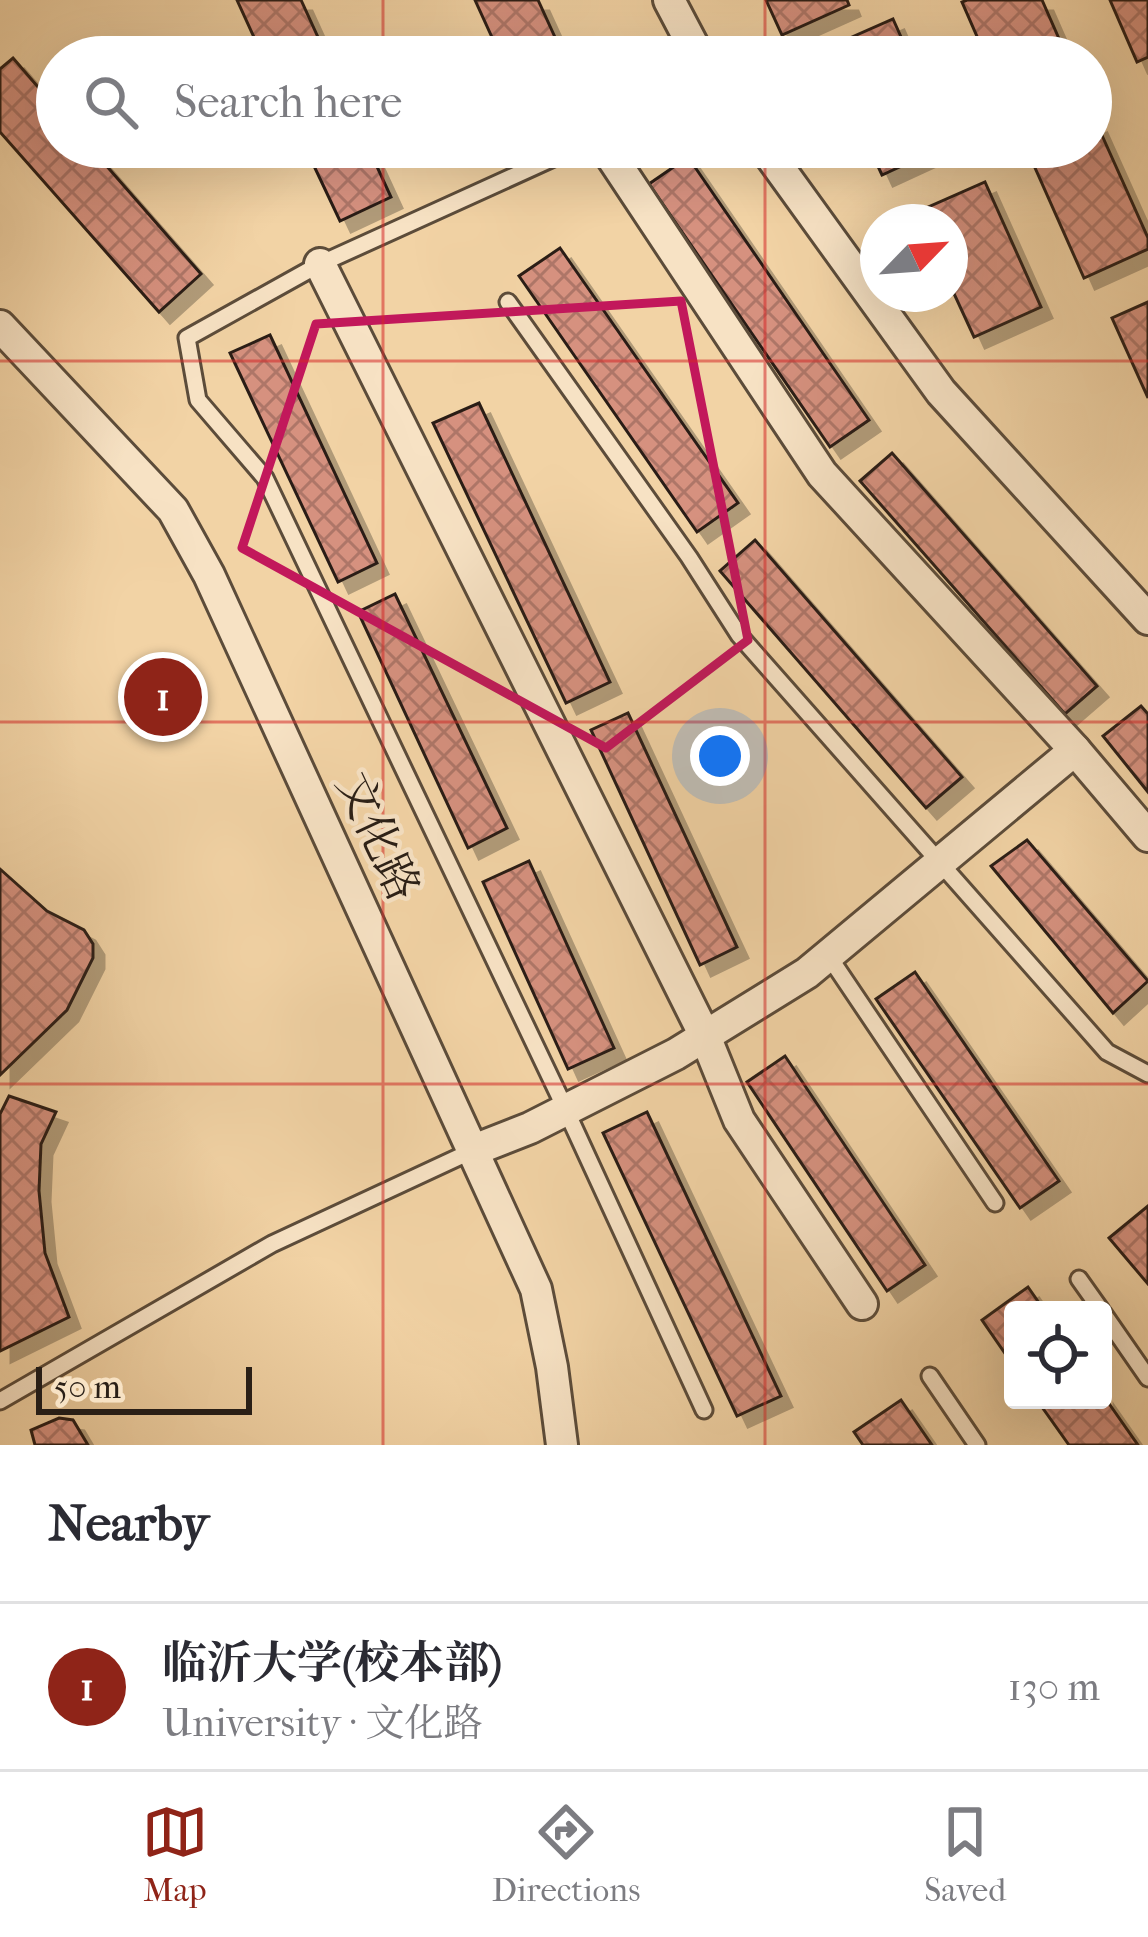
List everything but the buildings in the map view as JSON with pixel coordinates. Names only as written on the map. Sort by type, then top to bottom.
[{"type":"street","points":[[669,0],[688,36]]},
{"type":"street","points":[[627,168],[822,474],[1148,836]]},
{"type":"street","points":[[779,168],[941,392],[1148,620]]},
{"type":"street","points":[[320,264],[705,1036],[739,1120],[862,1304]]},
{"type":"street","name":"文化路","points":[[0,326],[173,510],[209,575],[536,1289],[562,1445]]},
{"type":"street","points":[[474,1150],[530,1128],[705,1036],[828,955],[1075,750]]},
{"type":"lane","points":[[531,168],[320,264],[187,338],[198,400],[265,478],[704,1410]]},
{"type":"lane","points":[[508,302],[740,635],[1107,1052],[1148,1074]]},
{"type":"lane","points":[[828,955],[995,1202]]},
{"type":"lane","points":[[0,1401],[272,1244],[474,1150]]},
{"type":"lane","points":[[1079,1279],[1094,1301]]},
{"type":"lane","points":[[1112,1326],[1148,1378]]},
{"type":"lane","points":[[930,1376],[977,1445]]},
{"type":"highlighted area","points":[[681,301],[748,640],[606,748],[242,548],[316,324]]},
{"type":"place","name":"临沂大学(校本部)","points":[[163,697]]}]
